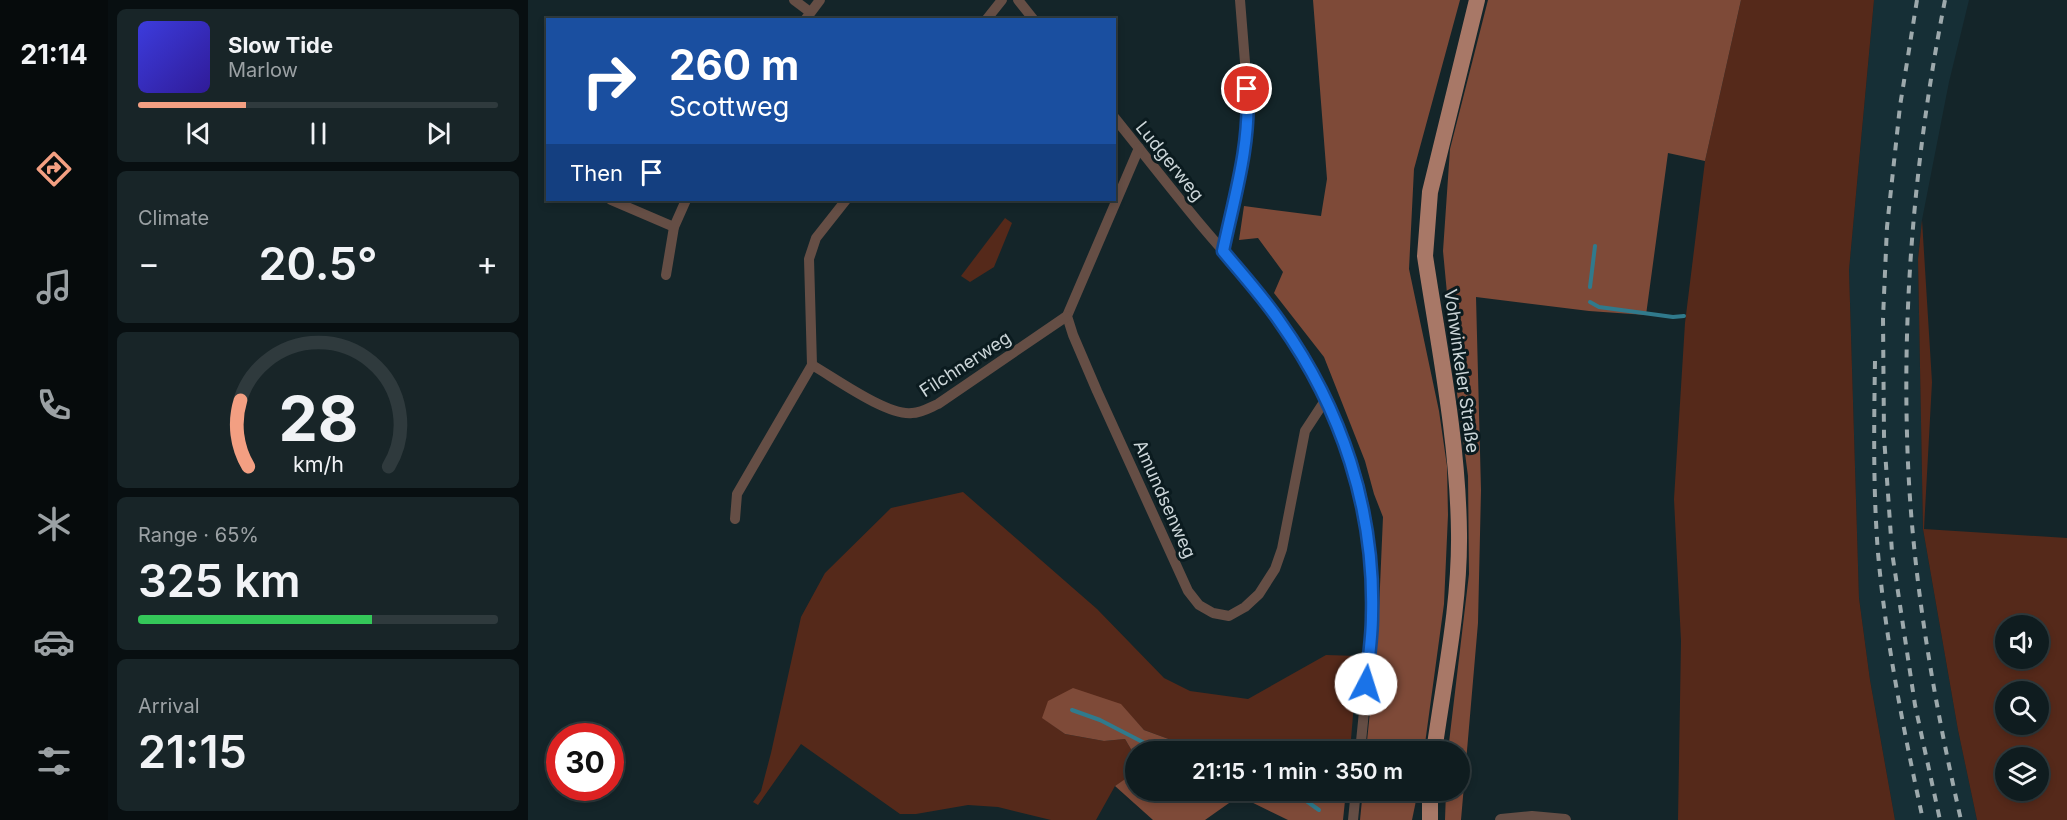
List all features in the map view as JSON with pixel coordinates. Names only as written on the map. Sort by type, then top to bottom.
[{"type":"main road","name":"Vohwinkeler Straße","points":[[1436,741],[1455,602],[1459,535],[1457,471],[1425,256],[1430,192],[1477,0]]},
{"type":"main road","points":[[1430,801],[1430,820]]},
{"type":"street","points":[[794,0],[807,16],[820,0]]},
{"type":"street","points":[[988,18],[1002,0]]},
{"type":"street","points":[[1018,0],[1032,18]]},
{"type":"street","points":[[1223,251],[1245,151],[1249,112],[1240,0]]},
{"type":"street","name":"Ludgerweg","points":[[1116,119],[1280,321],[1305,359],[1326,399],[1348,452],[1359,489],[1371,559],[1372,617],[1361,741]]},
{"type":"street","points":[[1067,316],[1139,148]]},
{"type":"street","points":[[613,201],[674,227]]},
{"type":"street","points":[[666,275],[674,227],[686,201]]},
{"type":"street","points":[[735,519],[738,494],[812,365],[809,259],[816,238],[845,201]]},
{"type":"street","name":"Filchnerweg","points":[[812,365],[881,405],[903,413],[922,412],[938,404],[1067,316]]},
{"type":"street","name":"Amundsenweg","points":[[1067,316],[1073,335],[1188,591],[1199,605],[1213,613],[1229,616],[1245,607],[1259,594],[1275,569],[1282,549],[1305,431],[1326,399]]},
{"type":"street","points":[[1353,820],[1355,801]]},
{"type":"street","points":[[1501,820],[1532,817],[1565,820]]},
{"type":"shaded area","points":[[1313,0],[1460,0],[1414,169],[1409,269],[1439,411],[1447,466],[1448,515],[1444,604],[1425,741],[1367,741],[1378,632],[1383,517],[1365,461],[1324,357],[1274,293],[1283,272],[1258,238],[1239,240],[1244,206],[1321,216],[1327,179]]},
{"type":"shaded area","points":[[1488,0],[1741,0],[1705,161],[1668,153],[1646,315],[1589,311],[1476,297],[1481,490],[1478,623],[1468,741],[1449,741],[1469,574],[1468,476],[1455,378],[1443,251],[1450,149]]},
{"type":"shaded area","points":[[1741,0],[1874,0],[1849,270],[1859,598],[1870,680],[1895,820],[1678,820],[1681,641],[1674,499],[1685,323],[1705,161]]},
{"type":"shaded area","points":[[1874,0],[1969,0],[1949,82],[1922,220],[1918,259],[1923,529],[1958,730],[1977,820],[1895,820],[1870,680],[1859,598],[1849,270]]},
{"type":"shaded area","points":[[1005,218],[1012,223],[994,267],[970,282],[961,276]]},
{"type":"shaded area","points":[[1922,220],[1932,382],[1924,529],[2067,538],[2067,820],[1977,820],[1958,730],[1923,529],[1918,259]]},
{"type":"shaded area","points":[[963,492],[1097,609],[1164,678],[1190,691],[1248,699],[1326,655],[1358,656],[1351,741],[1174,741],[1144,730],[1120,704],[1043,718],[1065,734],[1104,741],[1125,739],[1126,741],[1125,780],[1115,786],[1096,820],[1051,820],[998,807],[968,805],[916,814],[900,814],[801,744],[758,805],[753,802],[761,791],[771,753],[801,617],[825,573],[891,508]]},
{"type":"shaded area","points":[[1073,688],[1121,704],[1144,730],[1174,741],[1126,741],[1125,739],[1104,741],[1065,734],[1042,718],[1048,701]]},
{"type":"shaded area","points":[[1125,779],[1125,795],[1115,786]]},
{"type":"shaded area","points":[[1132,801],[1232,801],[1205,820],[1153,820]]},
{"type":"shaded area","points":[[1249,801],[1345,801],[1343,820],[1288,820]]},
{"type":"shaded area","points":[[1362,801],[1416,801],[1412,820],[1360,820]]},
{"type":"shaded area","points":[[1446,801],[1463,801],[1461,820],[1445,820]]},
{"type":"waterway","points":[[1590,287],[1595,246]]},
{"type":"waterway","points":[[1590,302],[1599,307],[1673,317],[1684,316]]},
{"type":"waterway","points":[[1072,710],[1100,720],[1141,741]]},
{"type":"waterway","points":[[1306,801],[1319,810]]},
{"type":"railway","points":[[1917,0],[1900,106],[1887,227],[1883,318],[1884,436],[1892,552],[1915,705],[1940,820]]},
{"type":"railway","points":[[1945,0],[1927,107],[1914,216],[1907,325],[1907,434],[1913,531],[1924,628],[1961,820]]},
{"type":"railway","points":[[1875,361],[1876,529],[1881,587],[1896,687],[1923,820]]},
{"type":"route","points":[[1247,89],[1249,112],[1245,151],[1223,251],[1280,321],[1305,359],[1326,399],[1348,452],[1362,499],[1371,559],[1372,617],[1366,684]]}]
